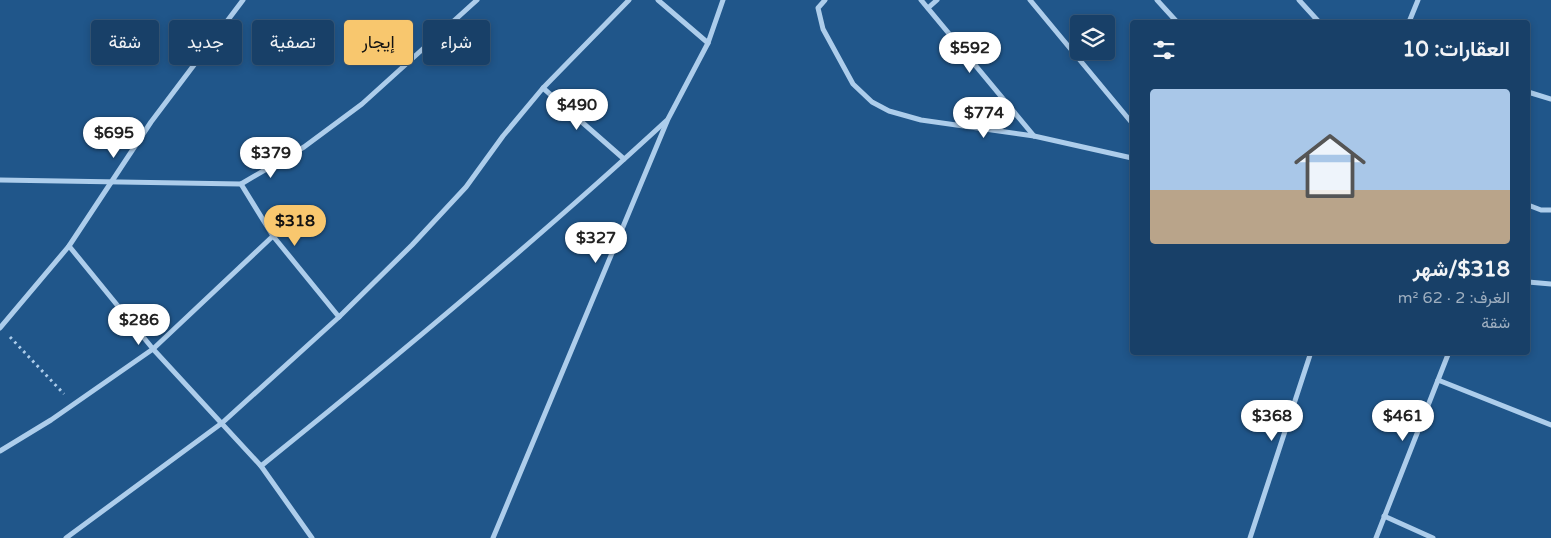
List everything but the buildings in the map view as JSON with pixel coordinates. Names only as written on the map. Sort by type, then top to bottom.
[{"type":"street","points":[[0,328],[69,246],[151,122],[243,0]]},
{"type":"street","points":[[0,180],[241,184],[304,147],[362,104],[477,0]]},
{"type":"street","points":[[66,538],[222,424],[339,317],[412,245],[466,187],[503,136],[543,88],[629,0]]},
{"type":"street","points":[[658,0],[708,43]]},
{"type":"street","points":[[493,538],[668,118],[708,43],[723,0]]},
{"type":"street","points":[[825,0],[818,8],[822,29],[853,84],[872,102],[889,111],[922,120],[1034,136],[1130,158]]},
{"type":"street","points":[[921,0],[1034,136]]},
{"type":"street","points":[[928,8],[937,0]]},
{"type":"street","points":[[1030,0],[1130,121]]},
{"type":"street","points":[[1157,0],[1175,20]]},
{"type":"street","points":[[1299,0],[1317,20]]},
{"type":"street","points":[[1410,20],[1416,1]]},
{"type":"street","points":[[543,88],[624,159]]},
{"type":"street","points":[[1530,93],[1551,99]]},
{"type":"street","points":[[261,466],[440,320],[624,159],[668,118]]},
{"type":"street","points":[[241,184],[273,236],[339,317]]},
{"type":"street","points":[[1530,206],[1541,210],[1551,210]]},
{"type":"street","points":[[0,451],[153,349],[273,236]]},
{"type":"street","points":[[69,246],[153,349],[261,466],[312,538]]},
{"type":"street","points":[[1530,282],[1551,284]]},
{"type":"street","points":[[1250,538],[1310,355]]},
{"type":"street","points":[[1376,538],[1448,355]]},
{"type":"street","points":[[1438,380],[1551,425]]},
{"type":"street","points":[[1384,516],[1433,538]]},
{"type":"path","points":[[0,328],[73,404]]}]
